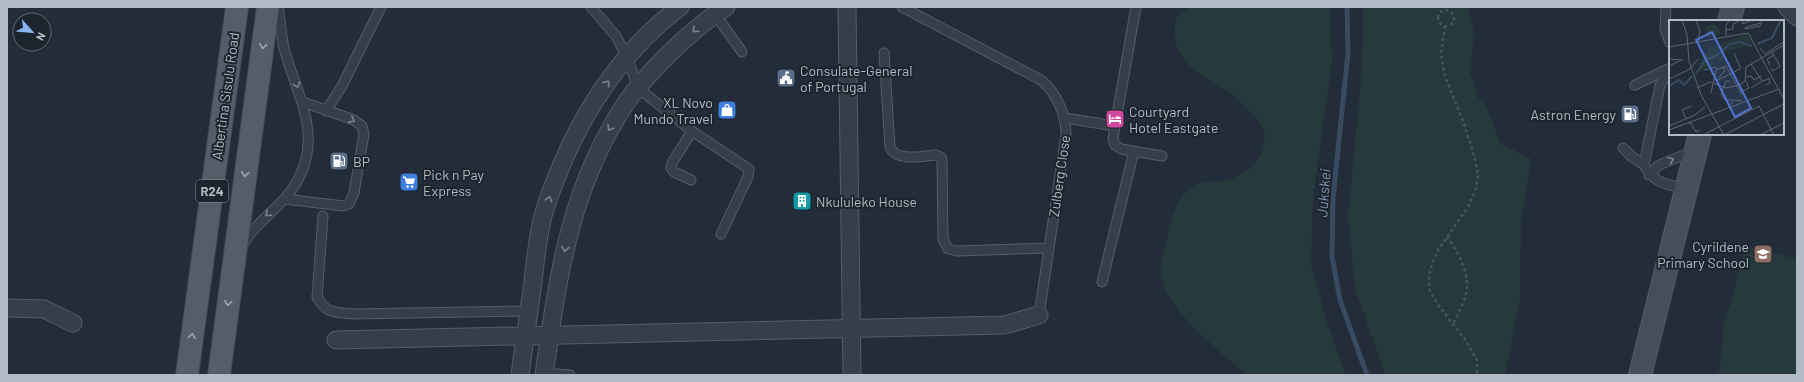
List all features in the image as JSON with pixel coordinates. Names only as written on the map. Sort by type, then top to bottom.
[{"type":"main road","name":"Albertina Sisulu Road","points":[[187,375],[237,7]]},
{"type":"main road","name":"R24","points":[[218,375],[268,7]]},
{"type":"main road","points":[[1729,20],[1733,7]]},
{"type":"main road","points":[[1640,375],[1698,142]]},
{"type":"street","points":[[520,375],[541,225],[550,193],[568,148],[587,114],[626,57],[680,7]]},
{"type":"street","points":[[847,7],[852,375]]},
{"type":"street","points":[[1787,7],[1797,17]]},
{"type":"street","points":[[545,374],[556,293],[567,238],[583,186],[609,130],[638,88],[667,56],[720,10]]},
{"type":"street","points":[[532,290],[556,293]]},
{"type":"street","points":[[7,308],[44,309],[73,323]]},
{"type":"street","points":[[336,340],[1005,325],[1039,315]]},
{"type":"lane","points":[[232,269],[249,235],[293,188],[299,177],[308,150],[309,131],[303,102],[284,50],[278,7]]},
{"type":"lane","points":[[326,111],[342,86],[381,7]]},
{"type":"lane","points":[[591,7],[616,36],[638,88],[692,131],[745,166],[750,172],[720,234]]},
{"type":"lane","name":"Zulberg Close","points":[[902,7],[1041,80],[1046,84],[1055,98],[1065,118],[1066,136],[1039,315]]},
{"type":"lane","points":[[1136,7],[1113,139],[1115,145],[1121,148],[1162,156]]},
{"type":"lane","points":[[1666,7],[1665,29],[1669,40]]},
{"type":"lane","points":[[720,10],[742,52]]},
{"type":"lane","points":[[884,53],[890,147],[894,153],[900,156],[936,155],[941,157],[943,239],[948,249],[957,251],[1049,248]]},
{"type":"lane","points":[[1635,85],[1669,68]]},
{"type":"lane","points":[[1644,165],[1660,85],[1669,68]]},
{"type":"lane","points":[[284,199],[344,206],[349,204],[352,199],[364,130],[354,120],[303,102]]},
{"type":"lane","points":[[1065,118],[1115,126]]},
{"type":"lane","points":[[691,180],[674,172],[671,168],[672,163],[692,131]]},
{"type":"lane","points":[[1650,175],[1659,165],[1698,142]]},
{"type":"lane","points":[[1623,148],[1644,165],[1650,175],[1662,183],[1686,189]]},
{"type":"lane","points":[[1102,282],[1134,151]]},
{"type":"lane","points":[[323,216],[317,297],[323,308],[333,312],[353,314],[528,311]]},
{"type":"lane","points":[[545,374],[570,375]]},
{"type":"path","points":[[1449,11],[1453,14],[1454,19],[1452,24],[1445,26],[1439,21],[1439,16],[1442,12],[1449,11]]},
{"type":"path","points":[[1445,26],[1441,54],[1445,76],[1464,124],[1474,155],[1478,174],[1476,188],[1468,207],[1433,260],[1429,276],[1430,292],[1466,341],[1477,360],[1476,375]]},
{"type":"path","points":[[1447,237],[1456,248],[1463,266],[1467,286],[1453,324]]},
{"type":"green space","points":[[1190,7],[1330,7],[1332,62],[1313,198],[1311,264],[1328,326],[1346,375],[1248,375],[1198,332],[1175,305],[1167,292],[1161,273],[1162,262],[1171,221],[1178,202],[1187,191],[1200,183],[1224,181],[1236,177],[1246,171],[1255,163],[1261,153],[1265,133],[1257,119],[1240,102],[1229,92],[1188,64],[1181,55],[1177,45],[1175,33],[1176,18]]},
{"type":"green space","points":[[1363,7],[1468,7],[1474,33],[1470,72],[1479,99],[1485,103],[1500,143],[1531,159],[1521,220],[1520,298],[1505,375],[1385,375],[1355,288],[1348,216],[1362,70]]},
{"type":"green space","points":[[1745,246],[1797,259],[1797,375],[1718,375],[1724,325]]},
{"type":"waterway","name":"Jukskei","points":[[1347,7],[1348,53],[1333,198],[1332,256],[1340,300],[1367,375]]},
{"type":"place","name":"Consulate-General of Portugal","points":[[786,78]]},
{"type":"place","name":"XL Novo Mundo Travel","points":[[727,110]]},
{"type":"place","name":"Astron Energy","points":[[1630,114]]},
{"type":"place","name":"Courtyard Hotel Eastgate","points":[[1115,119]]},
{"type":"place","name":"BP","points":[[339,161]]},
{"type":"place","name":"Pick n Pay Express","points":[[409,182]]},
{"type":"place","name":"Nkululeko House","points":[[802,201]]},
{"type":"place","name":"Cyrildene Primary School","points":[[1763,254]]}]
